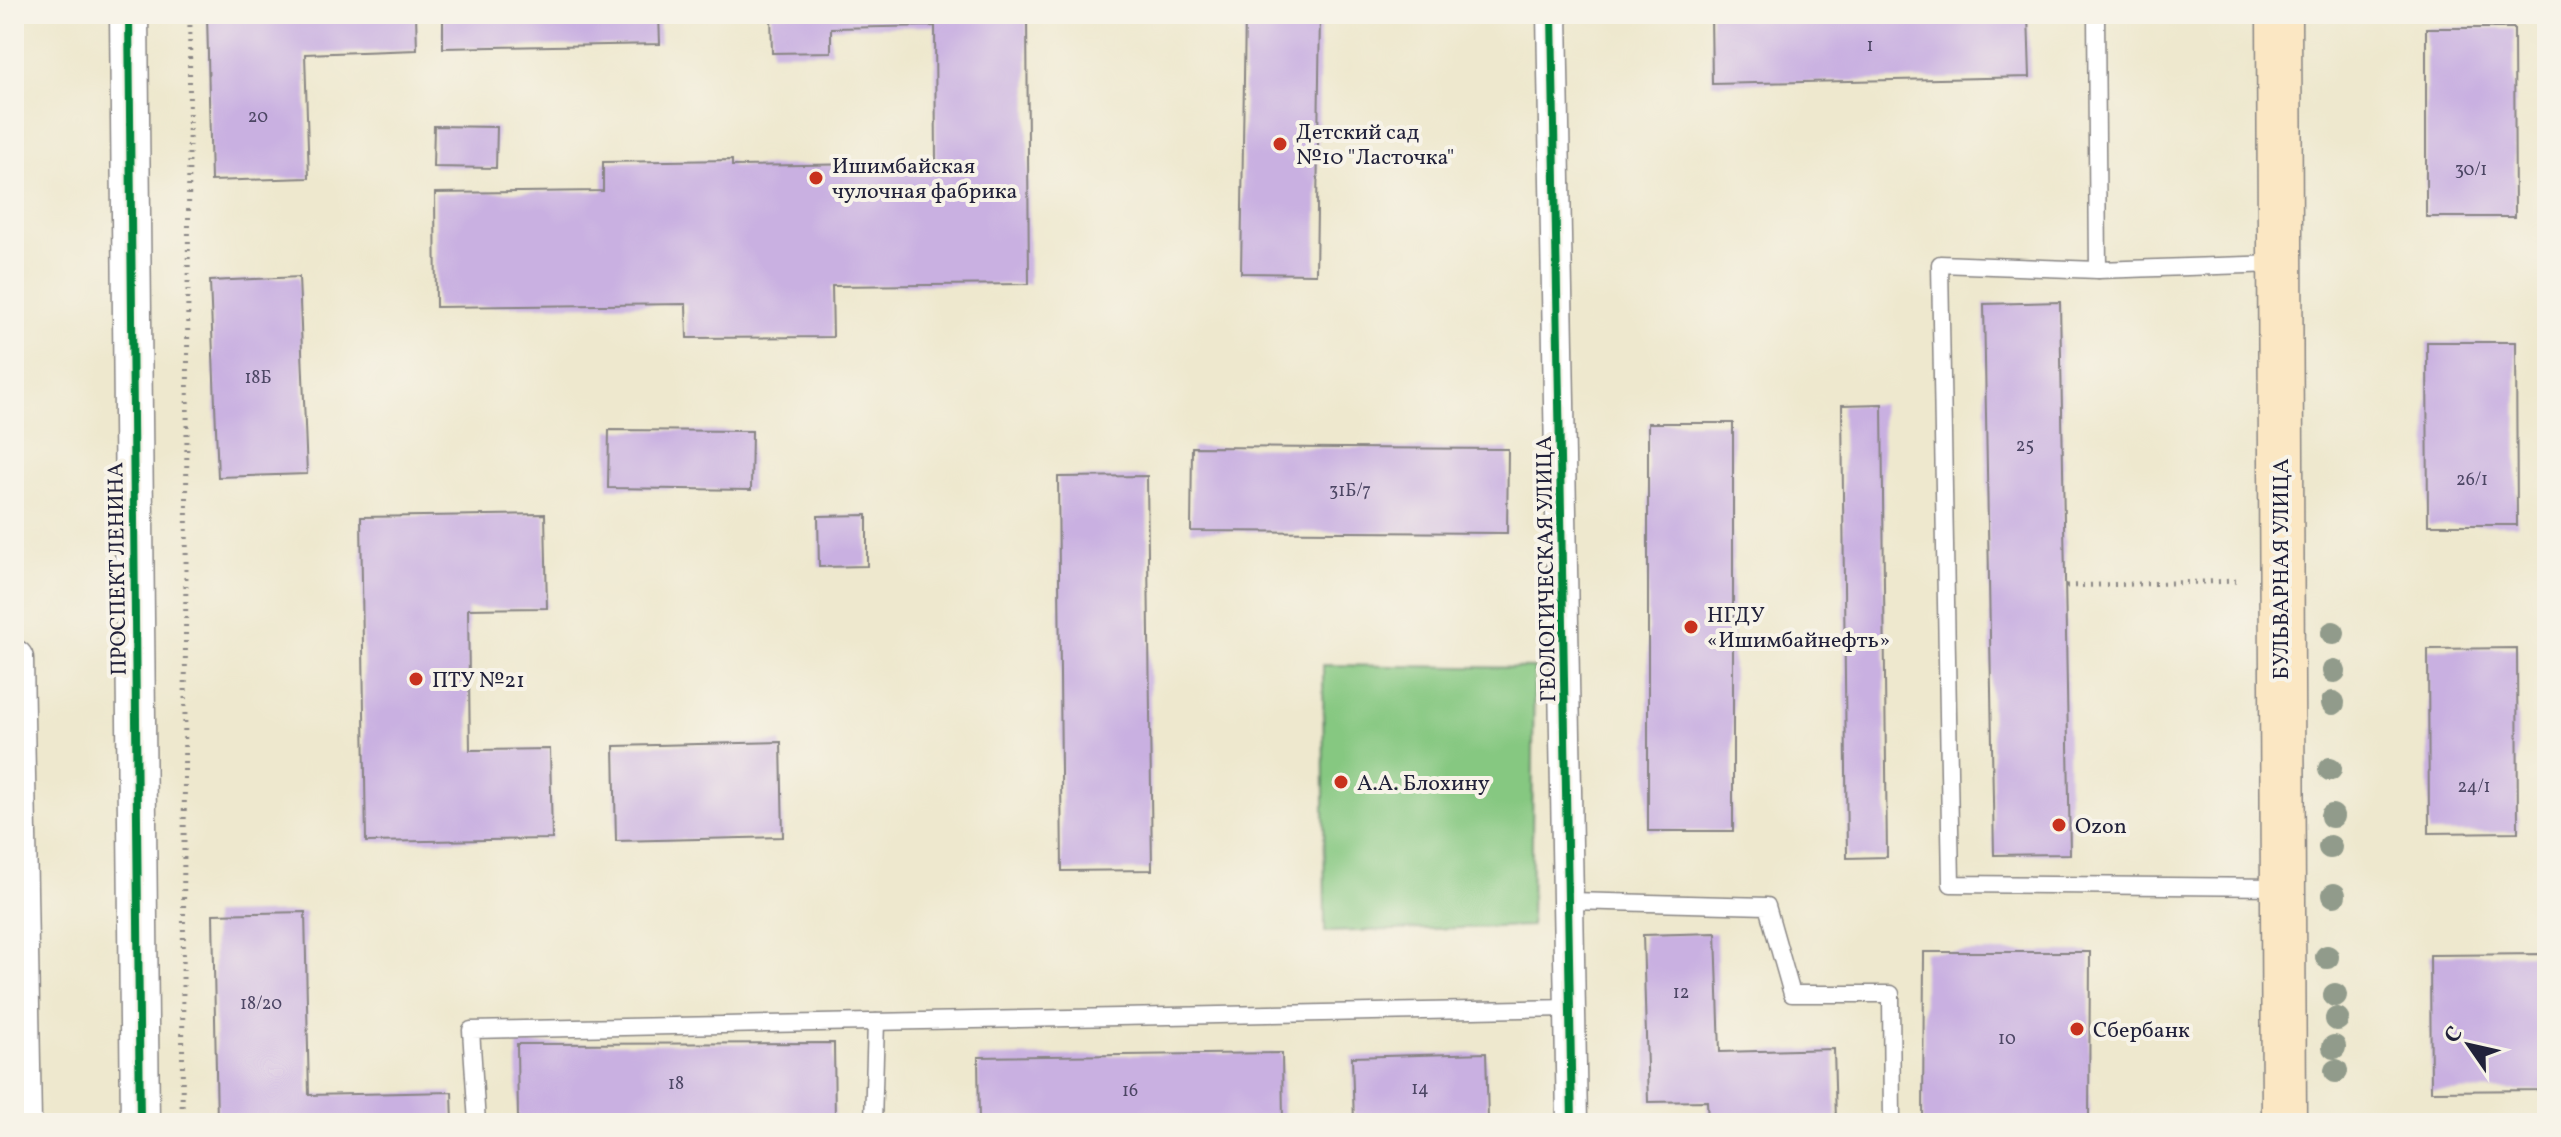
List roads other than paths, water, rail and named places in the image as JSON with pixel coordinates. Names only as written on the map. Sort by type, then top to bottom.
[{"type":"main road","name":"БУЛЬВАРНАЯ УЛИЦА","points":[[2279,14],[2284,1123]]},
{"type":"street","name":"ПРОСПЕКТ ЛЕНИНА","points":[[129,14],[140,1123]]},
{"type":"street","name":"ГЕОЛОГИЧЕСКАЯ УЛИЦА","points":[[1552,14],[1572,1123]]},
{"type":"street","points":[[14,659],[22,1123]]},
{"type":"lane","points":[[2096,14],[2098,270]]},
{"type":"lane","points":[[2279,264],[2098,270],[1940,264],[1951,884],[2281,887]]},
{"type":"lane","points":[[1570,901],[1767,906],[1792,994],[1891,994],[1892,1123]]},
{"type":"lane","points":[[477,1123],[471,1030],[1571,1008]]},
{"type":"lane","points":[[873,1123],[876,1022]]},
{"type":"place","name":"Детский сад №10 \"Ласточка\"","points":[[1280,144]]},
{"type":"place","name":"Ишимбайская чулочная фабрика","points":[[816,178]]},
{"type":"place","name":"НГДУ «Ишимбайнефть»","points":[[1691,627]]},
{"type":"place","name":"ПТУ №21","points":[[416,679]]},
{"type":"place","name":"А.А. Блохину","points":[[1341,782]]},
{"type":"place","name":"Ozon","points":[[2059,825]]},
{"type":"place","name":"Сбербанк","points":[[2077,1029]]}]
